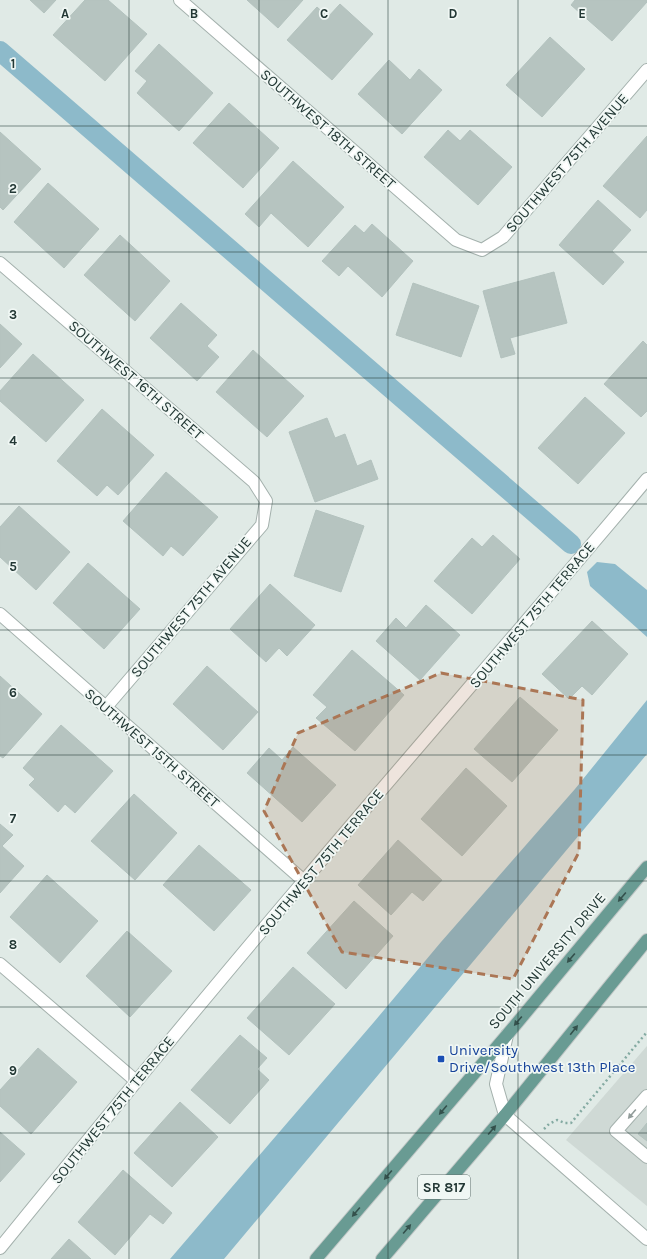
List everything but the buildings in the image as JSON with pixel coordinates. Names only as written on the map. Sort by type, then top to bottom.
[{"type":"main road","name":"SOUTH UNIVERSITY DRIVE","points":[[316,1259],[507,1035],[647,867]]},
{"type":"main road","name":"SR 817","points":[[382,1259],[505,1115],[647,940]]},
{"type":"street","name":"SOUTHWEST 18TH STREET","points":[[180,0],[456,240],[482,250]]},
{"type":"street","name":"SOUTHWEST 75TH AVENUE","points":[[482,250],[504,237],[647,70]]},
{"type":"street","name":"SOUTHWEST 16TH STREET","points":[[0,263],[254,482],[266,501]]},
{"type":"street","name":"SOUTHWEST 75TH TERRACE","points":[[0,1248],[304,881],[647,479]]},
{"type":"street","name":"SOUTHWEST 75TH AVENUE","points":[[106,707],[262,525],[266,501]]},
{"type":"street","name":"SOUTHWEST 15TH STREET","points":[[0,614],[304,881]]},
{"type":"street","points":[[0,964],[136,1082]]},
{"type":"street","points":[[507,1035],[496,1084],[505,1115],[647,1239]]},
{"type":"street","points":[[647,1096],[616,1131],[647,1157]]},
{"type":"path","points":[[534,1140],[549,1124],[557,1120],[565,1123],[571,1123],[647,1032]]},
{"type":"highlighted area","points":[[441,673],[583,700],[579,852],[513,979],[342,952],[264,811],[298,733]]},
{"type":"shaded area","points":[[647,1046],[647,1206],[566,1140]]},
{"type":"water","points":[[597,562],[615,564],[647,590],[647,637],[590,586],[587,572]]},
{"type":"water","points":[[647,700],[647,754],[224,1259],[170,1259],[441,942],[575,789]]},
{"type":"waterway","points":[[0,51],[571,544]]},
{"type":"place","name":"University Drive/Southwest 13th Place","points":[[441,1059]]}]
